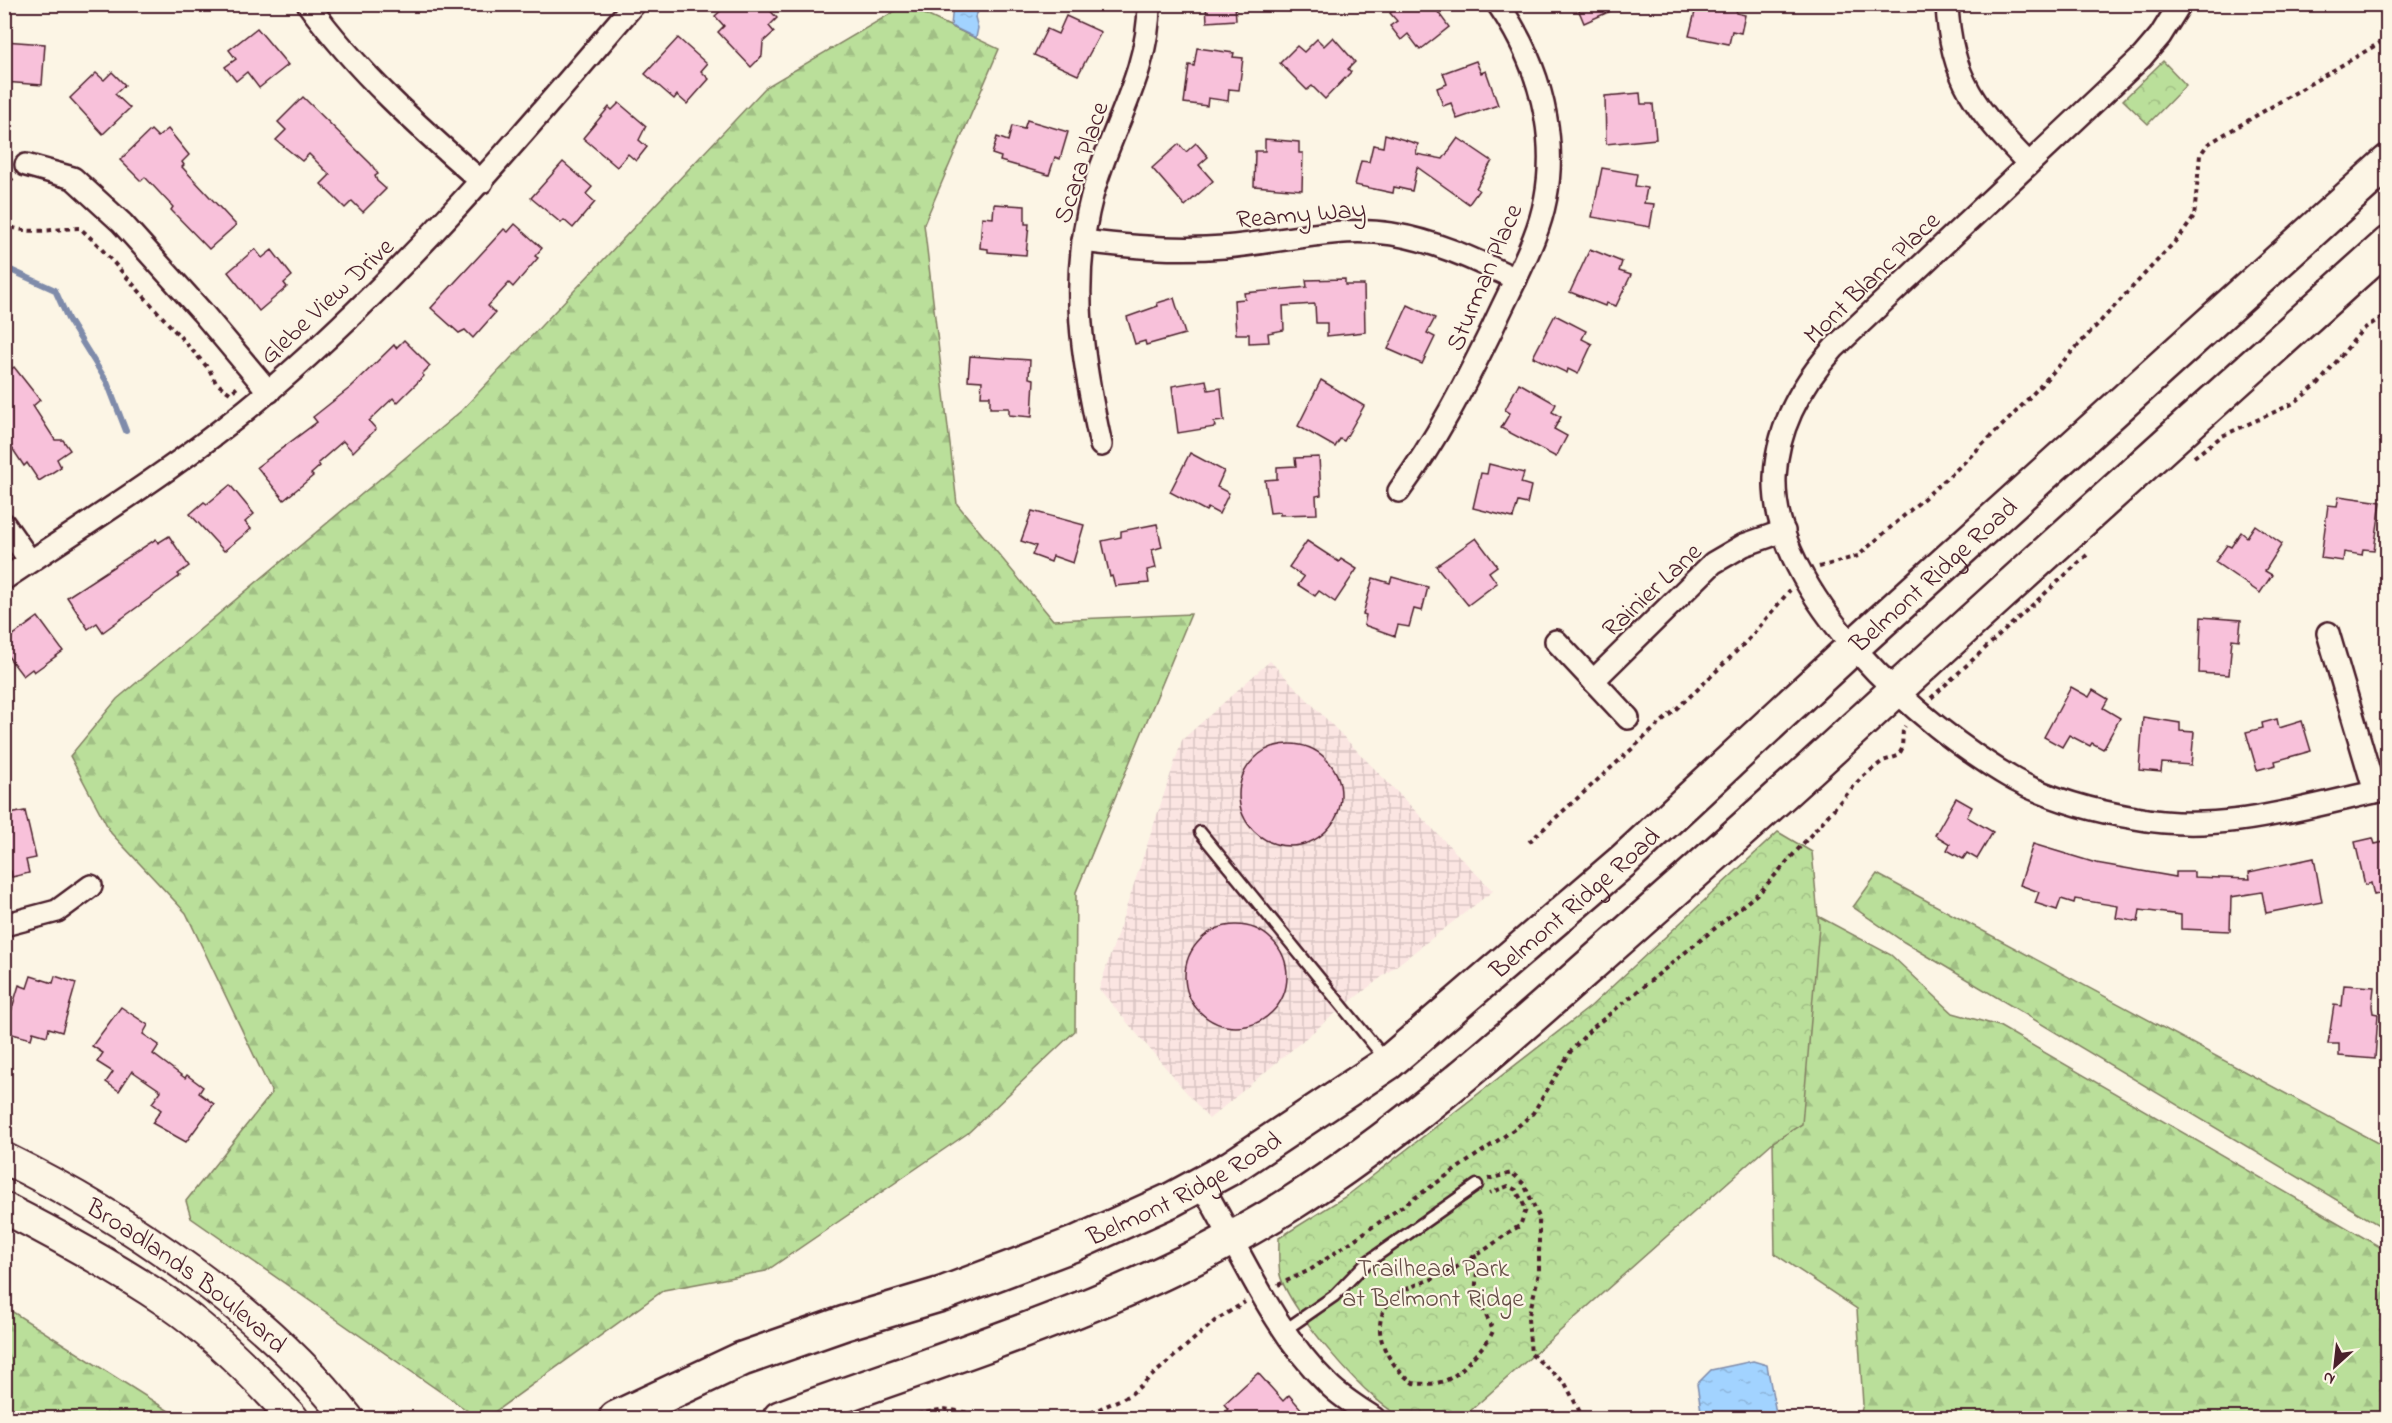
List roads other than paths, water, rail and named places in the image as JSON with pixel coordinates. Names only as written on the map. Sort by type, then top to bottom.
[{"type":"main road","name":"Belmont Ridge Road","points":[[616,1419],[742,1359],[845,1323],[942,1294],[1074,1244],[1232,1167],[1388,1063],[1623,861],[1853,647],[2388,162]]},
{"type":"main road","points":[[780,1419],[1057,1317],[1233,1238],[1292,1203],[1382,1141],[1463,1078],[1743,830],[1907,699],[2388,244]]},
{"type":"main road","name":"Broadlands Boulevard","points":[[4,1158],[82,1198],[185,1267],[283,1349],[332,1398],[348,1419]]},
{"type":"main road","name":"Broadlands Boulevard","points":[[4,1208],[57,1234],[171,1305],[216,1342],[293,1419]]},
{"type":"street","points":[[308,4],[358,66],[388,98],[482,182]]},
{"type":"street","name":"Glebe View Drive","points":[[4,579],[110,511],[184,458],[269,392],[341,327],[409,261],[482,182],[634,4]]},
{"type":"street","name":"Scara Place","points":[[1101,445],[1084,366],[1079,323],[1079,282],[1083,241],[1092,196],[1106,151],[1137,76],[1144,49],[1149,4]]},
{"type":"street","name":"Sturman Place","points":[[1400,491],[1430,449],[1455,404],[1535,236],[1545,200],[1549,163],[1548,130],[1543,99],[1532,63],[1516,30],[1498,4]]},
{"type":"street","points":[[1947,4],[1951,48],[1957,69],[1982,111],[2028,163]]},
{"type":"street","name":"Mont Blanc Place","points":[[2180,4],[2160,36],[2142,57],[2028,163],[1817,368],[1787,420],[1779,448],[1775,477],[1778,510],[1784,531],[1804,577],[1823,609],[1853,647],[1907,699],[1978,757],[2017,780],[2053,796],[2137,819],[2183,824],[2220,824],[2264,818],[2381,791]]},
{"type":"street","points":[[26,165],[74,178],[122,223],[269,392]]},
{"type":"street","name":"Reamy Way","points":[[1083,241],[1136,248],[1184,250],[1226,247],[1331,232],[1390,234],[1453,250],[1516,279]]},
{"type":"street","points":[[4,524],[30,561]]},
{"type":"street","name":"Rainier Lane","points":[[1593,681],[1713,563],[1744,545],[1784,531]]},
{"type":"street","points":[[2328,633],[2381,791]]},
{"type":"street","points":[[1556,641],[1628,717]]},
{"type":"street","points":[[4,925],[57,911],[91,886]]},
{"type":"street","points":[[1201,1184],[1262,1293],[1300,1351],[1330,1386],[1374,1419]]},
{"type":"lane","points":[[1200,832],[1388,1063]]},
{"type":"lane","points":[[1285,1330],[1334,1296],[1366,1263],[1474,1187]]},
{"type":"water","points":[[953,5],[982,5],[975,17],[978,28],[976,38],[951,26]]},
{"type":"water","points":[[1753,1361],[1767,1365],[1777,1418],[1702,1418],[1697,1384],[1711,1370]]},
{"type":"waterway","points":[[4,267],[55,290],[68,319],[107,382],[126,431]]},
{"type":"park label","name":"Trailhead Park at Belmont Ridge","points":[[1433,1282]]}]
